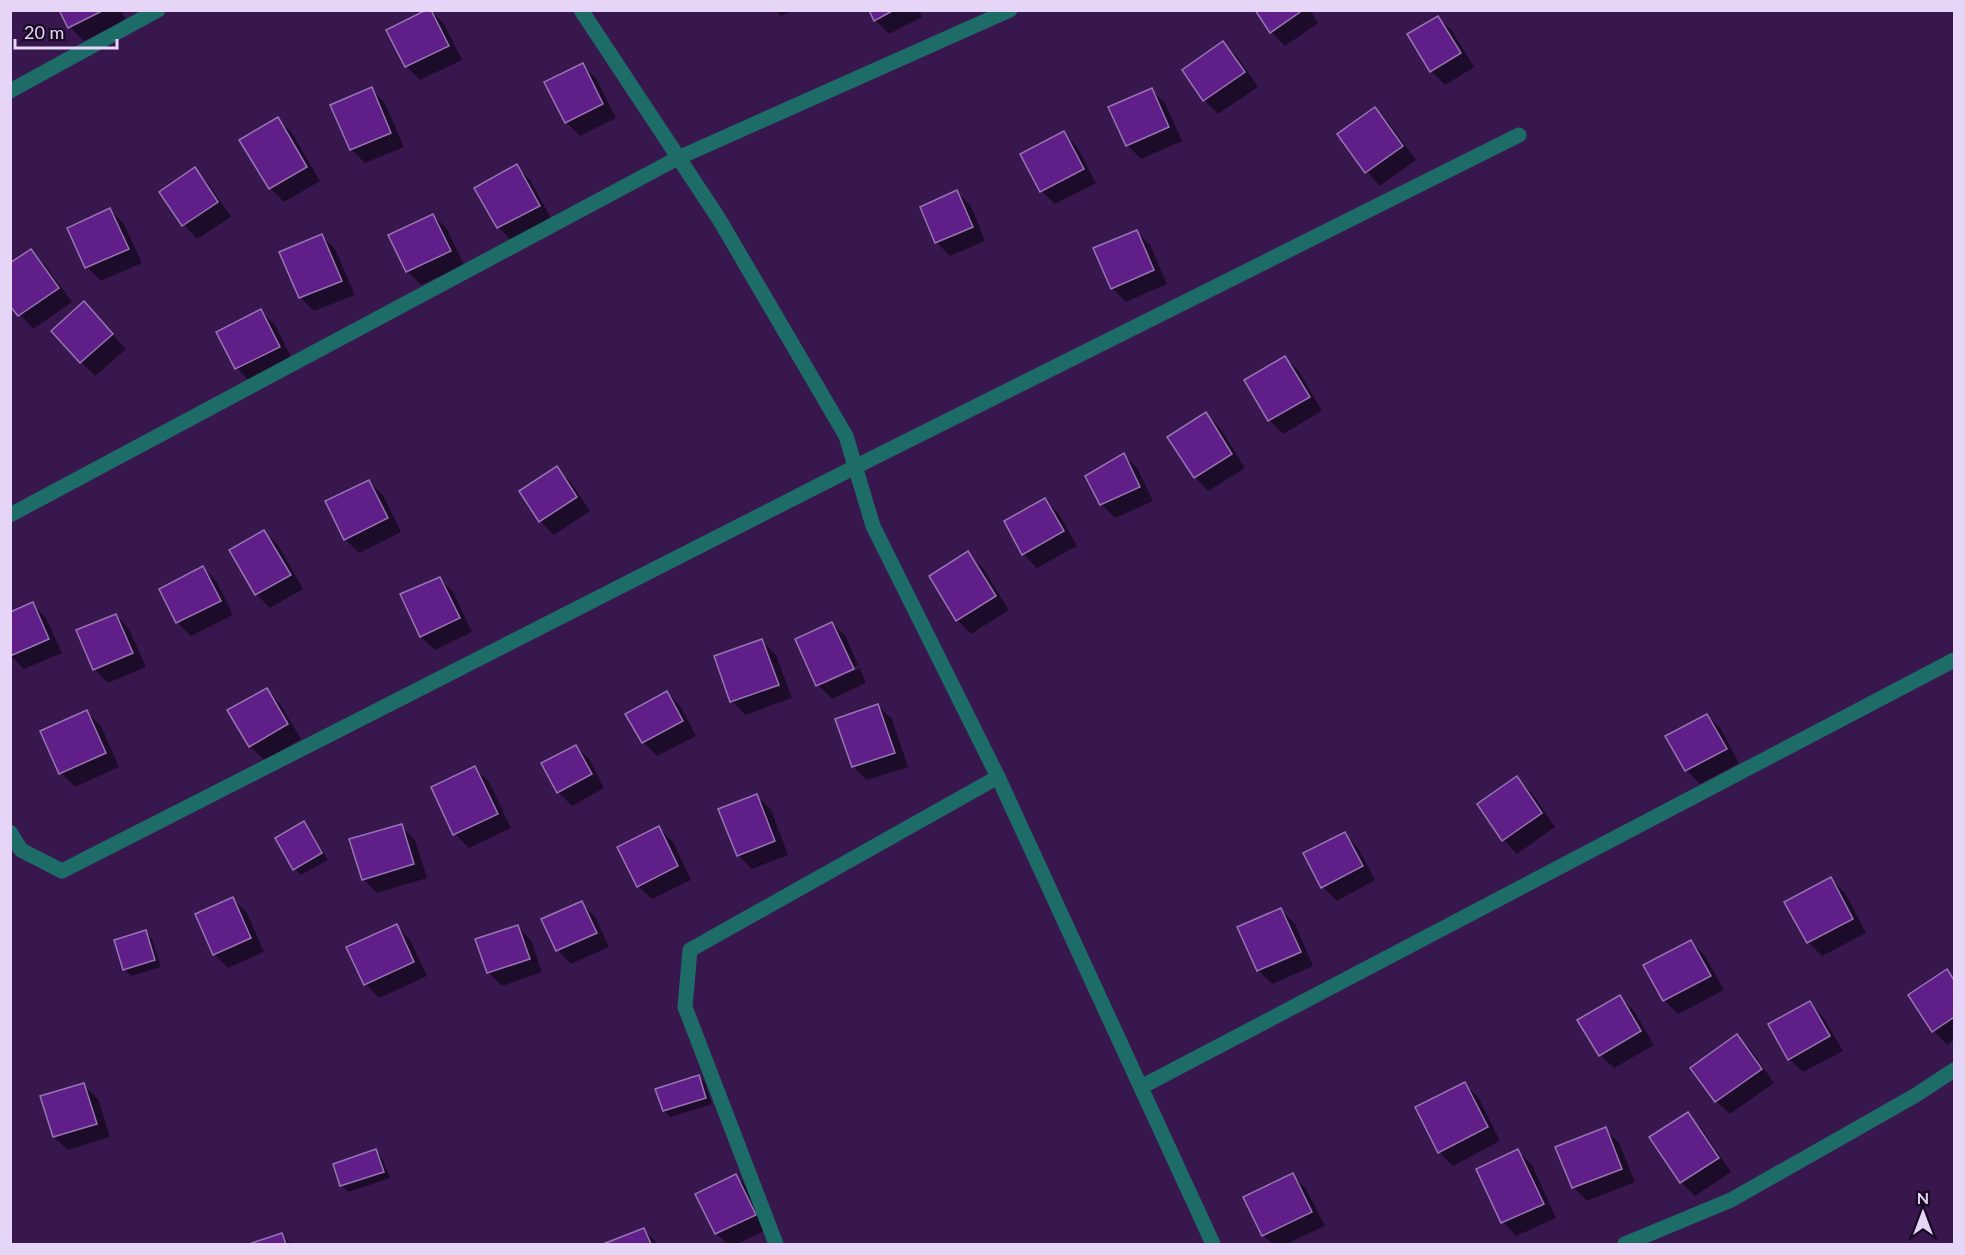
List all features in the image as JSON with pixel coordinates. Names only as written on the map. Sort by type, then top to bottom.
[{"type":"street","points":[[10,91],[158,10]]},
{"type":"street","points":[[581,10],[719,219],[846,435],[873,526],[999,777],[1212,1245]]},
{"type":"street","points":[[10,515],[678,158],[1010,10]]},
{"type":"street","points":[[10,832],[21,850],[62,871],[855,467],[1519,135]]},
{"type":"street","points":[[1141,1087],[1954,660]]},
{"type":"street","points":[[776,1245],[685,1007],[690,950],[999,777]]},
{"type":"street","points":[[1625,1245],[1731,1200],[1916,1095],[1954,1070]]},
{"type":"building","points":[[59,10],[104,10],[68,28]]},
{"type":"building","points":[[426,10],[431,10],[449,46],[405,67],[386,30]]},
{"type":"building","points":[[869,10],[894,10],[874,21]]},
{"type":"building","points":[[1255,10],[1303,10],[1270,33]]},
{"type":"building","points":[[1438,16],[1461,53],[1430,72],[1407,34]]},
{"type":"building","points":[[1223,41],[1245,72],[1203,101],[1182,70]]},
{"type":"building","points":[[583,63],[603,104],[565,123],[544,82]]},
{"type":"building","points":[[372,87],[391,133],[350,150],[330,105]]},
{"type":"building","points":[[1152,88],[1169,127],[1126,146],[1108,107]]},
{"type":"building","points":[[1375,107],[1403,146],[1365,173],[1337,134]]},
{"type":"building","points":[[278,117],[307,167],[269,189],[239,140]]},
{"type":"building","points":[[1064,131],[1084,169],[1040,192],[1020,154]]},
{"type":"building","points":[[517,164],[540,206],[497,228],[474,188]]},
{"type":"building","points":[[195,167],[218,202],[182,226],[159,192]]},
{"type":"building","points":[[957,190],[973,227],[935,243],[920,207]]},
{"type":"building","points":[[110,208],[129,249],[85,268],[67,228]]},
{"type":"building","points":[[433,214],[451,251],[406,272],[388,235]]},
{"type":"building","points":[[1137,230],[1154,270],[1111,289],[1093,248]]},
{"type":"building","points":[[322,234],[342,281],[299,298],[279,252]]},
{"type":"building","points":[[31,249],[59,288],[18,316],[10,306],[10,263]]},
{"type":"building","points":[[84,301],[113,334],[80,363],[51,331]]},
{"type":"building","points":[[261,309],[280,347],[235,369],[216,332]]},
{"type":"building","points":[[1285,356],[1310,397],[1268,421],[1244,380]]},
{"type":"building","points":[[1206,412],[1232,454],[1194,478],[1167,437]]},
{"type":"building","points":[[1124,453],[1140,487],[1100,505],[1085,476]]},
{"type":"building","points":[[557,466],[577,497],[539,522],[519,491]]},
{"type":"building","points":[[369,480],[388,518],[344,540],[325,501]]},
{"type":"building","points":[[1045,498],[1064,531],[1022,555],[1004,521]]},
{"type":"building","points":[[264,530],[291,575],[255,595],[229,550]]},
{"type":"building","points":[[968,551],[996,596],[956,621],[929,576]]},
{"type":"building","points":[[203,566],[221,601],[176,623],[159,589]]},
{"type":"building","points":[[440,577],[460,618],[420,637],[400,594]]},
{"type":"building","points":[[33,602],[49,639],[10,656],[10,612]]},
{"type":"building","points":[[116,614],[133,653],[93,670],[76,630]]},
{"type":"building","points":[[832,622],[854,669],[816,686],[795,639]]},
{"type":"building","points":[[762,639],[779,685],[730,702],[714,656]]},
{"type":"building","points":[[267,688],[288,724],[249,747],[227,710]]},
{"type":"building","points":[[667,691],[683,721],[642,743],[625,714]]},
{"type":"building","points":[[878,704],[895,753],[852,767],[835,719]]},
{"type":"building","points":[[87,710],[106,753],[59,774],[40,731]]},
{"type":"building","points":[[1707,714],[1727,749],[1685,771],[1665,736]]},
{"type":"building","points":[[576,745],[592,774],[557,793],[541,763]]},
{"type":"building","points":[[475,766],[498,814],[453,835],[431,787]]},
{"type":"building","points":[[1517,776],[1542,813],[1502,841],[1477,804]]},
{"type":"building","points":[[757,794],[775,841],[737,856],[718,809]]},
{"type":"building","points":[[304,821],[322,853],[293,870],[275,838]]},
{"type":"building","points":[[402,824],[414,864],[362,880],[349,839]]},
{"type":"building","points":[[659,826],[678,866],[637,887],[617,847]]},
{"type":"building","points":[[1345,832],[1363,866],[1321,888],[1303,853]]},
{"type":"building","points":[[1831,877],[1853,919],[1807,943],[1784,902]]},
{"type":"building","points":[[233,897],[251,938],[213,955],[195,914]]},
{"type":"building","points":[[582,901],[597,933],[556,951],[541,919]]},
{"type":"building","points":[[1281,908],[1301,952],[1257,971],[1237,927]]},
{"type":"building","points":[[397,924],[414,962],[364,985],[346,947]]},
{"type":"building","points":[[518,925],[530,959],[487,973],[475,939]]},
{"type":"building","points":[[146,930],[155,960],[123,970],[114,940]]},
{"type":"building","points":[[1691,940],[1711,976],[1663,1001],[1643,965]]},
{"type":"building","points":[[1947,969],[1954,980],[1954,1017],[1932,1032],[1908,995]]},
{"type":"building","points":[[1620,995],[1641,1031],[1599,1056],[1577,1020]]},
{"type":"building","points":[[1810,1001],[1830,1036],[1788,1060],[1768,1024]]},
{"type":"building","points":[[1737,1034],[1762,1069],[1715,1102],[1690,1068]]},
{"type":"building","points":[[699,1075],[706,1098],[663,1111],[655,1089]]},
{"type":"building","points":[[1465,1082],[1488,1127],[1438,1153],[1415,1107]]},
{"type":"building","points":[[84,1083],[97,1124],[53,1137],[40,1096]]},
{"type":"building","points":[[1688,1112],[1719,1158],[1680,1183],[1649,1137]]},
{"type":"building","points":[[1606,1127],[1622,1169],[1572,1188],[1555,1147]]},
{"type":"building","points":[[376,1149],[384,1172],[340,1186],[333,1164]]},
{"type":"building","points":[[1518,1149],[1544,1204],[1501,1223],[1476,1169]]},
{"type":"building","points":[[1293,1173],[1312,1212],[1262,1236],[1243,1197]]},
{"type":"building","points":[[736,1174],[756,1215],[715,1234],[695,1194]]},
{"type":"building","points":[[644,1228],[651,1244],[603,1244]]},
{"type":"building","points":[[282,1233],[286,1244],[249,1244]]}]
